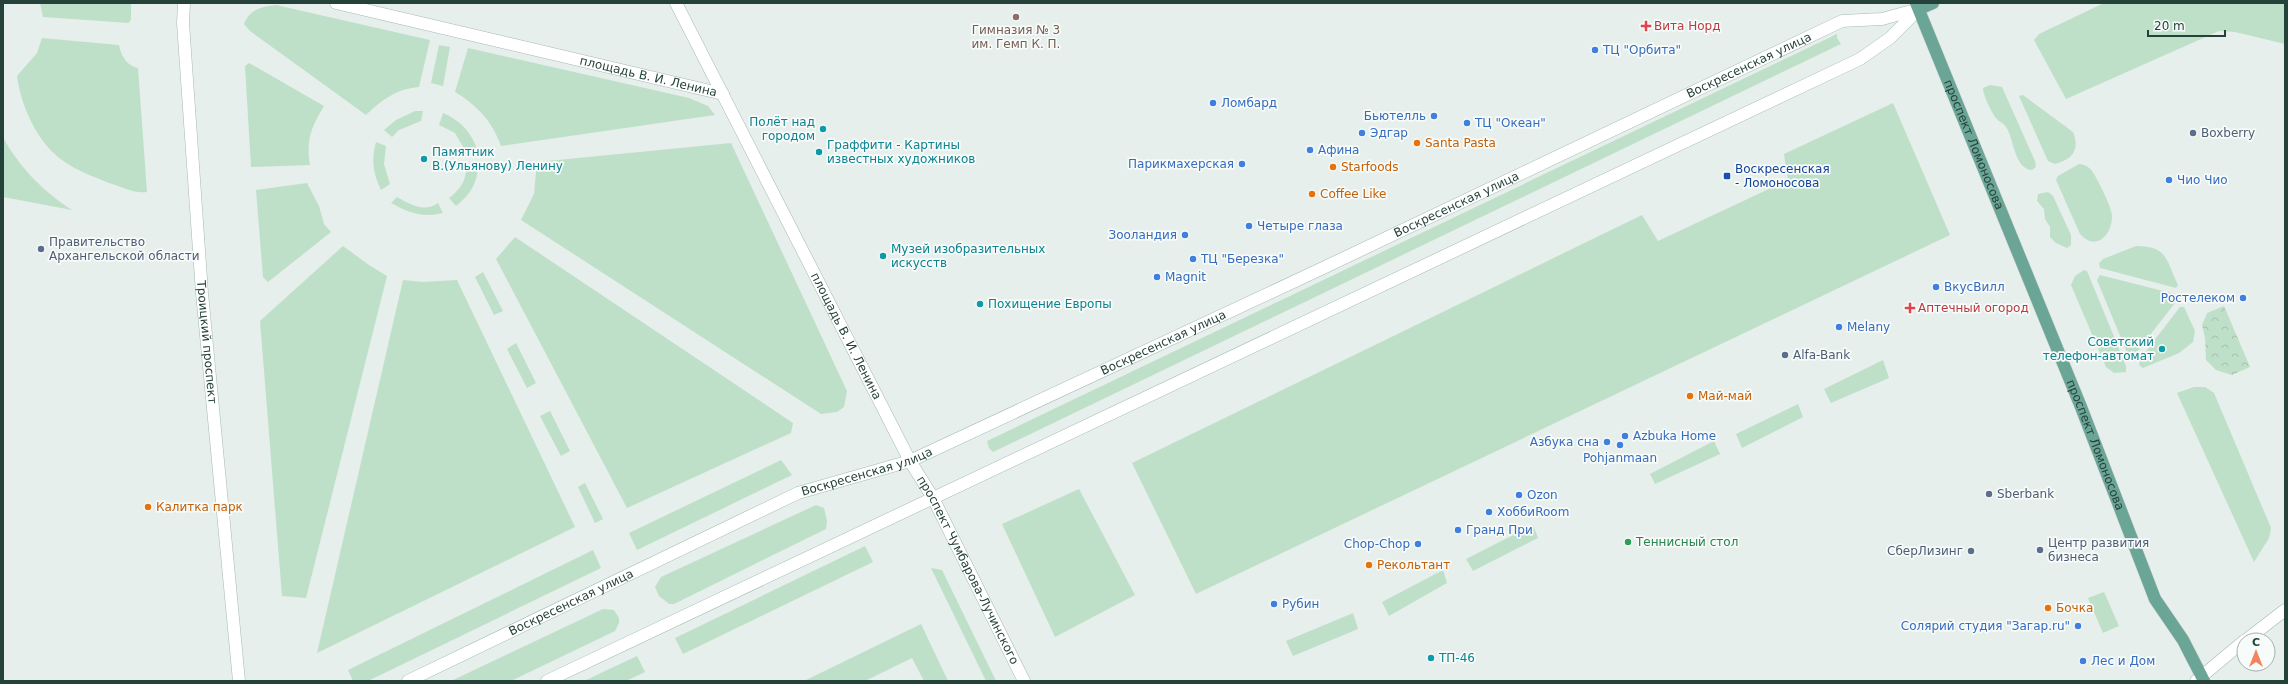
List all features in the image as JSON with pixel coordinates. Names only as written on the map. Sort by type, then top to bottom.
[{"type":"main road","name":"Троицкий проспект","points":[[184,3],[183,23],[202,293],[238,681]]},
{"type":"main road","name":"площадь В. И. Ленина","points":[[336,3],[723,94],[910,461]]},
{"type":"main road","points":[[676,3],[723,94]]},
{"type":"main road","name":"Воскресенская улица","points":[[408,681],[798,493],[910,461],[1323,268],[1842,21],[1882,19],[1918,6],[1933,3]]},
{"type":"main road","name":"Воскресенская улица","points":[[547,681],[1860,59],[1890,38],[1918,6]]},
{"type":"main road","name":"проспект Ломоносова","points":[[1918,6],[2081,407],[2155,599],[2183,640],[2200,680]]},
{"type":"main road","name":"проспект Чумбарова-Лучинского","points":[[910,461],[933,498],[1024,681]]},
{"type":"main road","points":[[2257,632],[2285,610]]},
{"type":"main road","points":[[2200,680],[2236,649]]},
{"type":"green space","points":[[40,3],[131,3],[131,19],[129,23],[43,17]]},
{"type":"green space","points":[[2104,3],[2285,3],[2285,44],[2235,32],[2219,31],[2066,99],[2034,40],[2039,34]]},
{"type":"green space","points":[[276,5],[430,40],[419,87],[403,90],[390,96],[366,115],[250,31],[244,24],[249,15],[253,12]]},
{"type":"green space","points":[[1837,34],[1837,38],[1841,44],[993,452],[989,448],[987,441]]},
{"type":"green space","points":[[42,38],[119,45],[125,60],[134,67],[138,68],[147,192],[134,191],[92,176],[62,160],[45,144],[26,111],[17,76],[37,53]]},
{"type":"green space","points":[[439,45],[450,47],[443,86],[431,83]]},
{"type":"green space","points":[[468,48],[689,98],[708,106],[715,115],[501,146],[493,129],[483,114],[470,102],[455,92]]},
{"type":"green space","points":[[249,63],[324,106],[313,127],[309,141],[310,165],[251,167],[245,66]]},
{"type":"green space","points":[[1990,85],[2002,87],[2035,161],[2036,167],[2032,170],[2021,164],[2015,152],[2009,132],[2004,124],[1995,117],[1990,109],[1984,95],[1983,88]]},
{"type":"green space","points":[[2023,95],[2073,132],[2076,144],[2075,149],[2066,159],[2055,164],[2048,161],[2019,96]]},
{"type":"green space","points":[[1893,103],[1950,235],[1196,594],[1132,463],[1642,215],[1658,241],[1788,180],[1784,154]]},
{"type":"green space","points":[[415,111],[423,111],[421,121],[399,130],[392,137],[384,130],[396,120]]},
{"type":"green space","points":[[443,113],[455,119],[464,127],[472,137],[477,149],[465,150],[455,133],[439,125]]},
{"type":"green space","points":[[3,137],[16,158],[33,178],[42,187],[72,210],[3,197]]},
{"type":"green space","points":[[376,142],[386,146],[384,164],[390,184],[381,190],[376,178],[373,161]]},
{"type":"green space","points":[[731,143],[847,391],[844,407],[837,412],[821,414],[521,220],[534,194],[537,162]]},
{"type":"green space","points":[[478,164],[475,183],[469,193],[456,206],[449,198],[462,184],[466,166]]},
{"type":"green space","points":[[2079,164],[2086,166],[2092,171],[2110,207],[2112,216],[2109,229],[2102,239],[2097,241],[2086,239],[2080,234],[2056,180],[2058,176]]},
{"type":"green space","points":[[307,183],[319,206],[324,224],[331,232],[268,282],[263,277],[256,190]]},
{"type":"green space","points":[[2048,192],[2053,196],[2071,235],[2071,245],[2067,248],[2056,243],[2050,237],[2050,227],[2045,219],[2044,209],[2037,201],[2038,194]]},
{"type":"green space","points":[[397,197],[412,205],[422,207],[433,206],[438,203],[443,213],[423,215],[410,212],[391,203]]},
{"type":"green space","points":[[515,237],[793,423],[791,433],[627,508],[496,259]]},
{"type":"green space","points":[[343,246],[387,276],[306,598],[282,596],[260,321]]},
{"type":"green space","points":[[2136,246],[2154,249],[2164,256],[2178,285],[2176,288],[2100,268],[2099,263],[2103,259]]},
{"type":"green space","points":[[2084,270],[2087,271],[2126,366],[2126,372],[2114,373],[2106,367],[2071,285],[2075,276]]},
{"type":"green space","points":[[483,272],[503,311],[494,315],[475,277]]},
{"type":"green space","points":[[2100,275],[2175,294],[2178,299],[2133,357],[2128,355],[2097,280]]},
{"type":"green space","points":[[403,280],[423,282],[457,280],[575,527],[317,653]]},
{"type":"green space","points":[[2224,306],[2250,367],[2232,375],[2216,370],[2206,360],[2205,338],[2202,325],[2207,313]]},
{"type":"green space","points":[[2180,307],[2184,307],[2195,331],[2193,342],[2179,353],[2143,368],[2139,365],[2140,359]]},
{"type":"green space","points":[[516,343],[536,383],[527,388],[507,349]]},
{"type":"green space","points":[[1883,360],[1889,378],[1831,403],[1824,389]]},
{"type":"green space","points":[[2194,387],[2205,387],[2214,393],[2271,528],[2269,538],[2254,562],[2177,393]]},
{"type":"green space","points":[[1798,404],[1803,417],[1742,448],[1736,434]]},
{"type":"green space","points":[[550,411],[570,451],[561,456],[540,416]]},
{"type":"green space","points":[[1714,441],[1720,454],[1655,484],[1650,474]]},
{"type":"green space","points":[[781,460],[792,475],[637,550],[629,533]]},
{"type":"green space","points":[[585,483],[603,519],[595,523],[578,487]]},
{"type":"green space","points":[[1079,489],[1135,595],[1055,637],[1002,524]]},
{"type":"green space","points":[[816,505],[824,508],[827,521],[826,529],[674,604],[669,604],[659,596],[655,587],[661,577]]},
{"type":"green space","points":[[1533,525],[1538,538],[1473,571],[1466,559]]},
{"type":"green space","points":[[865,546],[873,562],[683,654],[675,638]]},
{"type":"green space","points":[[593,550],[601,568],[368,681],[353,681],[348,670]]},
{"type":"green space","points":[[931,568],[942,570],[996,681],[986,681]]},
{"type":"green space","points":[[1443,570],[1447,583],[1389,616],[1382,602]]},
{"type":"green space","points":[[2104,592],[2119,626],[2103,633],[2088,598]]},
{"type":"green space","points":[[603,609],[614,610],[619,618],[619,623],[615,631],[511,681],[451,681]]},
{"type":"green space","points":[[1353,613],[1358,629],[1293,656],[1286,641]]},
{"type":"green space","points":[[921,624],[948,681],[924,681],[912,658],[865,681],[804,681]]},
{"type":"green space","points":[[637,656],[645,672],[626,681],[584,681]]},
{"type":"place","name":"Гимназия № 3 им. Гемп К. П.","points":[[1016,17]]},
{"type":"place","name":"Вита Норд","points":[[1646,26]]},
{"type":"place","name":"ТЦ \"Орбита\"","points":[[1595,50]]},
{"type":"place","name":"Ломбард","points":[[1213,103]]},
{"type":"place","name":"Бьютелль","points":[[1434,116]]},
{"type":"place","name":"ТЦ \"Океан\"","points":[[1467,123]]},
{"type":"place","name":"Полёт над городом","points":[[823,129]]},
{"type":"place","name":"Эдгар","points":[[1362,133]]},
{"type":"place","name":"Boxberry","points":[[2193,133]]},
{"type":"place","name":"Santa Pasta","points":[[1417,143]]},
{"type":"place","name":"Афина","points":[[1310,150]]},
{"type":"place","name":"Граффити - Картины известных художников","points":[[819,152]]},
{"type":"place","name":"Памятник В.(Ульянову) Ленину","points":[[424,159]]},
{"type":"place","name":"Парикмахерская","points":[[1242,164]]},
{"type":"place","name":"Starfoods","points":[[1333,167]]},
{"type":"place","name":"Воскресенская - Ломоносова","points":[[1727,176]]},
{"type":"place","name":"Чио Чио","points":[[2169,180]]},
{"type":"place","name":"Coffee Like","points":[[1312,194]]},
{"type":"place","name":"Четыре глаза","points":[[1249,226]]},
{"type":"place","name":"Зооландия","points":[[1185,235]]},
{"type":"place","name":"Правительство Архангельской области","points":[[41,249]]},
{"type":"place","name":"Музей изобразительных искусств","points":[[883,256]]},
{"type":"place","name":"ТЦ \"Березка\"","points":[[1193,259]]},
{"type":"place","name":"Magnit","points":[[1157,277]]},
{"type":"place","name":"ВкусВилл","points":[[1936,287]]},
{"type":"place","name":"Ростелеком","points":[[2243,298]]},
{"type":"place","name":"Похищение Европы","points":[[980,304]]},
{"type":"place","name":"Аптечный огород","points":[[1910,308]]},
{"type":"place","name":"Melany","points":[[1839,327]]},
{"type":"place","name":"Советский телефон-автомат","points":[[2162,349]]},
{"type":"place","name":"Alfa-Bank","points":[[1785,355]]},
{"type":"place","name":"Май-май","points":[[1690,396]]},
{"type":"place","name":"Azbuka Home","points":[[1625,436]]},
{"type":"place","name":"Азбука сна","points":[[1607,442]]},
{"type":"place","name":"Pohjanmaan","points":[[1620,445]]},
{"type":"place","name":"Sberbank","points":[[1989,494]]},
{"type":"place","name":"Ozon","points":[[1519,495]]},
{"type":"place","name":"Калитка парк","points":[[148,507]]},
{"type":"place","name":"ХоббиRoom","points":[[1489,512]]},
{"type":"place","name":"Гранд При","points":[[1458,530]]},
{"type":"place","name":"Теннисный стол","points":[[1628,542]]},
{"type":"place","name":"Chop-Chop","points":[[1418,544]]},
{"type":"place","name":"Центр развития бизнеса","points":[[2040,550]]},
{"type":"place","name":"СберЛизинг","points":[[1971,551]]},
{"type":"place","name":"Рекольтант","points":[[1369,565]]},
{"type":"place","name":"Рубин","points":[[1274,604]]},
{"type":"place","name":"Бочка","points":[[2048,608]]},
{"type":"place","name":"Солярий студия \"Загар.ru\"","points":[[2078,626]]},
{"type":"place","name":"ТП-46","points":[[1431,658]]},
{"type":"place","name":"Лес и Дом","points":[[2083,661]]}]
